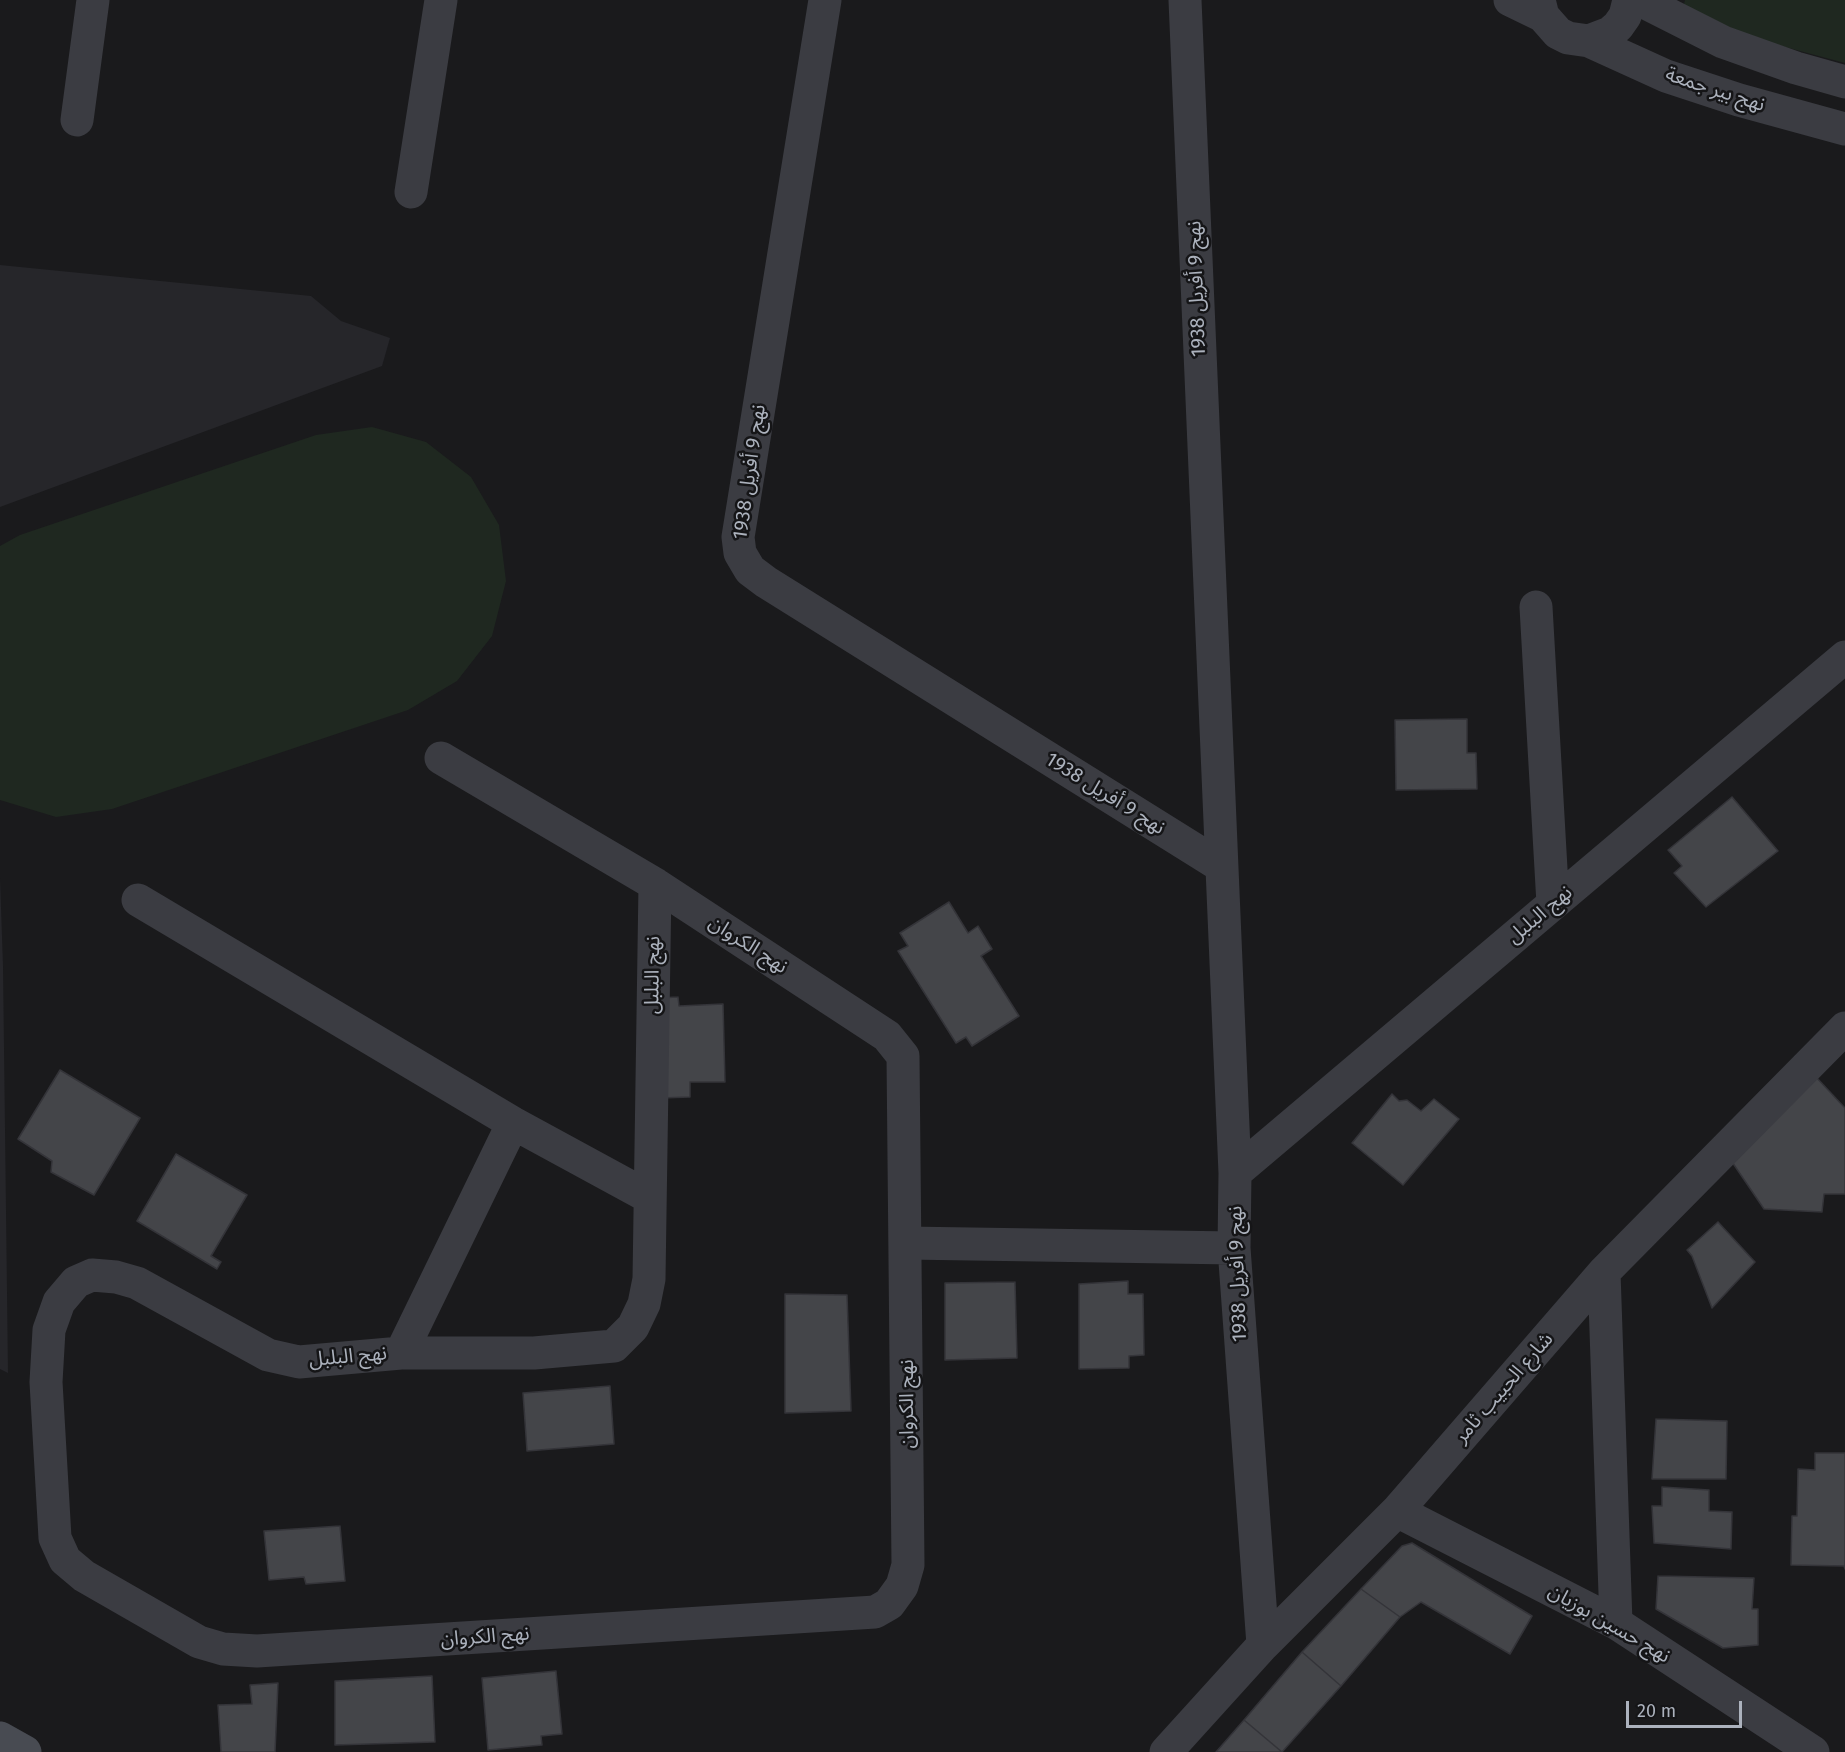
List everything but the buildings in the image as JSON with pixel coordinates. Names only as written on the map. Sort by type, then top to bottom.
[{"type":"street","points":[[77,120],[93,0]]},
{"type":"street","points":[[411,192],[441,0]]},
{"type":"street","name":"نهج 9 أفريل 1938","points":[[825,0],[738,537],[740,553],[750,570],[766,582],[1221,866]]},
{"type":"street","name":"نهج 9 أفريل 1938","points":[[1185,0],[1235,1173],[1234,1248],[1263,1646]]},
{"type":"street","name":"نهج بير جمعة","points":[[1510,0],[1541,8],[1549,25],[1568,38],[1589,40],[1666,76],[1739,100],[1845,129]]},
{"type":"street","points":[[1589,40],[1610,33],[1618,26],[1625,16],[1629,0]]},
{"type":"street","points":[[1640,0],[1723,42],[1796,68],[1845,82]]},
{"type":"street","points":[[1536,607],[1553,904]]},
{"type":"street","name":"نهج البلبل","points":[[1235,1173],[1845,657]]},
{"type":"street","name":"نهج الكروان","points":[[199,1642],[223,1649],[257,1651],[875,1612],[889,1604],[902,1587],[908,1565],[903,1056],[887,1036],[655,884],[441,758]]},
{"type":"street","name":"نهج البلبل","points":[[199,1642],[84,1576],[65,1560],[55,1538],[46,1382],[49,1330],[59,1302],[76,1282],[93,1275],[116,1277],[137,1283],[268,1355],[299,1362],[401,1353],[534,1353],[614,1346],[633,1328],[644,1304],[649,1279],[655,884]]},
{"type":"street","points":[[138,900],[513,1123],[649,1197]]},
{"type":"street","name":"شارع الحبيب ثامر","points":[[1166,1752],[1263,1646],[1397,1511],[1604,1272],[1845,1028]]},
{"type":"street","points":[[401,1353],[513,1123]]},
{"type":"street","points":[[906,1243],[1234,1248]]},
{"type":"street","points":[[1604,1272],[1616,1623]]},
{"type":"street","name":"نهج حسين بوزيان","points":[[1397,1511],[1616,1623],[1813,1752]]},
{"type":"street","points":[[0,1738],[25,1752]]},
{"type":"shaded area","points":[[1685,0],[1845,0],[1845,63],[1680,19]]},
{"type":"shaded area","points":[[0,265],[311,296],[341,321],[390,338],[382,366],[0,507]]},
{"type":"shaded area","points":[[372,427],[426,442],[471,477],[499,525],[506,581],[492,636],[457,681],[408,710],[112,809],[56,817],[0,800],[0,546],[20,535],[316,435]]},
{"type":"shaded area","points":[[0,878],[3,966],[8,1373],[0,1369]]}]
